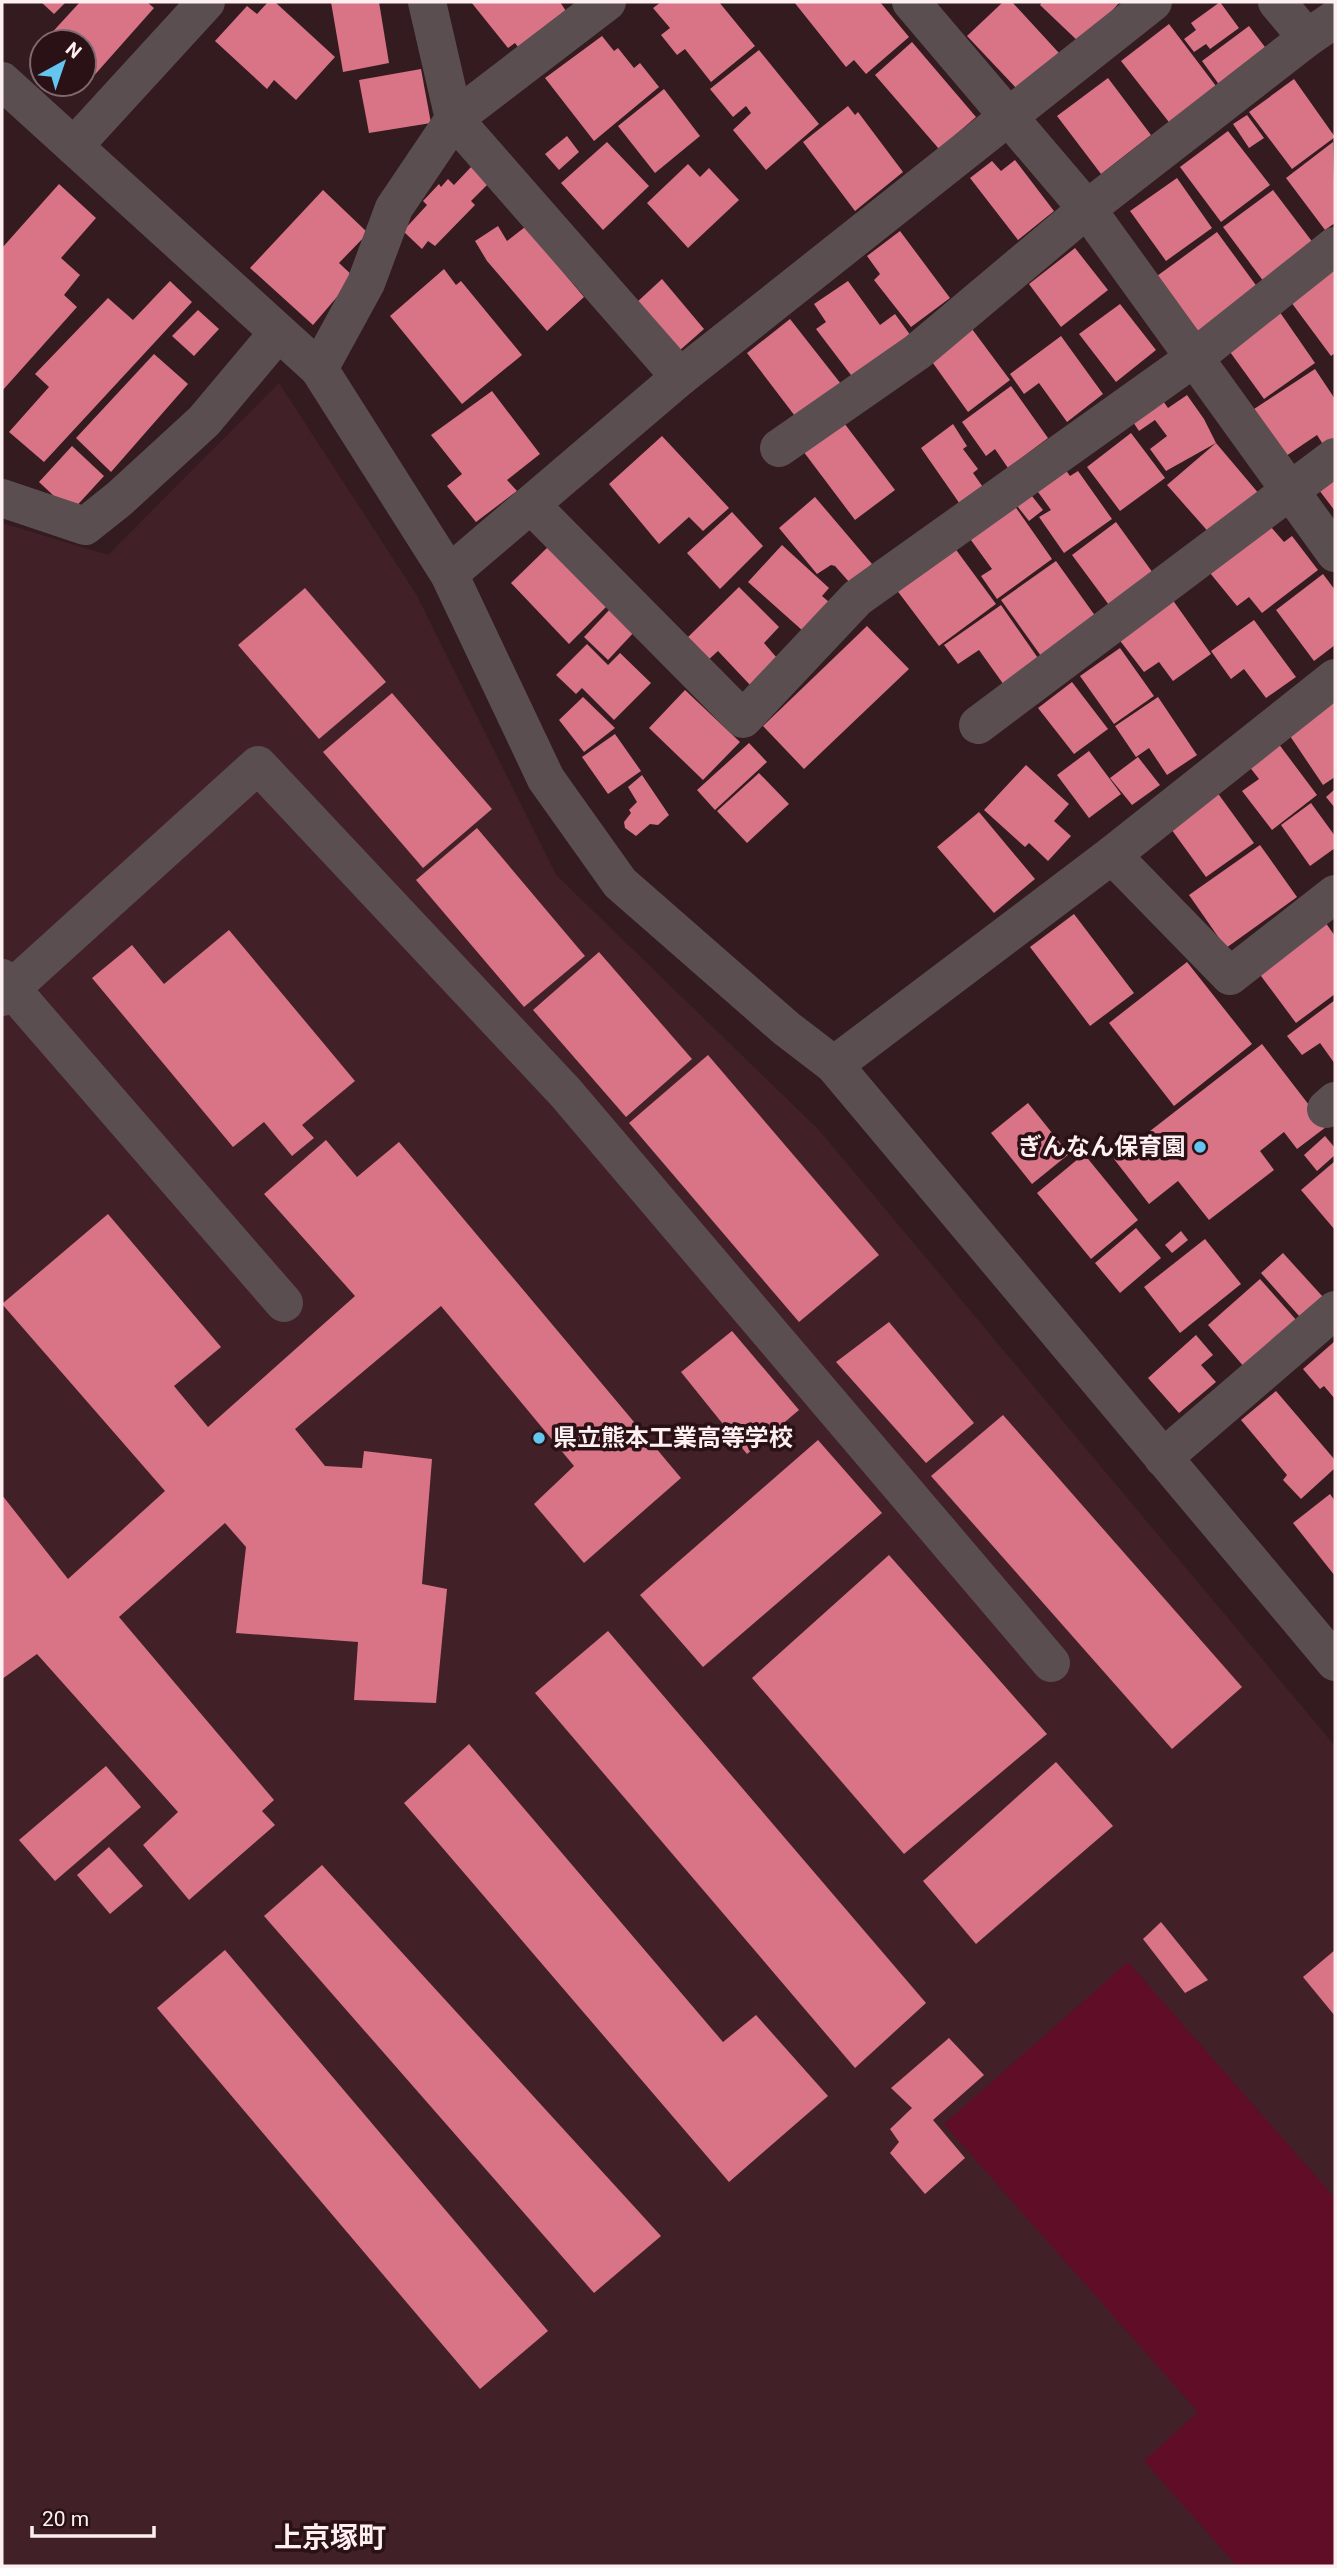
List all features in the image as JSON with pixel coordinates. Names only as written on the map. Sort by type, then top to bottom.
[{"type":"street","points":[[74,146],[206,2]]},
{"type":"street","points":[[427,2],[454,118],[680,377]]},
{"type":"street","points":[[318,369],[366,283],[394,208],[454,118],[607,2]]},
{"type":"street","points":[[911,2],[1006,117],[1087,209],[1335,553]]},
{"type":"street","points":[[449,574],[680,377],[1153,2]]},
{"type":"street","points":[[779,448],[917,352],[1087,209],[1321,29],[1277,2]]},
{"type":"street","points":[[2,81],[318,369],[449,574],[546,779],[620,883],[787,1029],[834,1065],[1335,1662]]},
{"type":"street","points":[[531,505],[743,719],[857,598],[1194,358],[1335,246]]},
{"type":"street","points":[[2,498],[85,526],[119,499],[204,421],[277,334]]},
{"type":"street","points":[[978,724],[1335,457]]},
{"type":"street","points":[[834,1065],[1112,855],[1335,678]]},
{"type":"street","points":[[284,1303],[5,988],[258,765],[565,1092],[1051,1663]]},
{"type":"street","points":[[1112,855],[1230,976],[1335,894]]},
{"type":"street","points":[[1163,1458],[1335,1310]]},
{"type":"shaded area","name":"県立熊本工業高等学校","points":[[279,383],[416,594],[556,875],[818,1129],[1335,1746],[1335,2566],[2,2566],[2,523],[108,555]]},
{"type":"shaded area","points":[[1128,1962],[1335,2198],[1335,2566],[1237,2566],[1144,2461],[1198,2412],[944,2124]]},
{"type":"building","points":[[41,2],[66,2],[54,14]]},
{"type":"building","points":[[80,2],[147,2],[154,8],[98,71],[98,28],[56,28]]},
{"type":"building","points":[[268,2],[275,2],[335,57],[296,100],[274,80],[267,89],[215,41],[247,6],[257,14]]},
{"type":"building","points":[[331,2],[379,2],[389,63],[343,72]]},
{"type":"building","points":[[471,2],[560,2],[568,14],[524,55],[515,43],[508,48]]},
{"type":"building","points":[[661,2],[719,2],[755,46],[711,82],[685,49],[677,55],[661,35],[670,28],[653,8]]},
{"type":"building","points":[[794,2],[880,2],[909,37],[866,74],[854,60],[846,67]]},
{"type":"building","points":[[1003,2],[1012,2],[1059,53],[1018,90],[967,36]]},
{"type":"building","points":[[1042,2],[1120,2],[1081,44],[1040,5]]},
{"type":"building","points":[[1220,2],[1239,28],[1210,49],[1206,44],[1194,52],[1184,39],[1196,30],[1191,23]]},
{"type":"building","points":[[1169,24],[1219,90],[1172,126],[1121,61]]},
{"type":"building","points":[[1249,26],[1271,55],[1223,90],[1202,61]]},
{"type":"building","points":[[602,36],[614,51],[618,48],[634,68],[640,63],[659,87],[594,141],[545,78]]},
{"type":"building","points":[[912,42],[976,117],[939,149],[875,75]]},
{"type":"building","points":[[759,50],[819,124],[766,170],[733,130],[751,113],[746,106],[733,117],[710,89]]},
{"type":"building","points":[[421,69],[431,123],[369,133],[359,80]]},
{"type":"building","points":[[1108,78],[1151,135],[1101,174],[1057,116]]},
{"type":"building","points":[[1294,79],[1335,137],[1292,169],[1249,112]]},
{"type":"building","points":[[664,89],[700,136],[655,173],[618,126]]},
{"type":"building","points":[[848,106],[855,115],[858,112],[903,172],[855,211],[803,142]]},
{"type":"building","points":[[1247,115],[1264,138],[1249,148],[1233,124]]},
{"type":"building","points":[[1228,131],[1270,185],[1221,222],[1180,167]]},
{"type":"building","points":[[567,136],[579,152],[559,170],[545,154]]},
{"type":"building","points":[[607,142],[649,186],[603,230],[561,183]]},
{"type":"building","points":[[1333,142],[1335,223],[1325,230],[1286,178]]},
{"type":"building","points":[[1015,160],[1054,211],[1018,240],[970,178],[992,161],[1001,171]]},
{"type":"building","points":[[688,164],[700,177],[709,168],[739,200],[688,248],[647,203]]},
{"type":"building","points":[[471,167],[489,183],[471,201],[475,205],[435,246],[428,241],[422,249],[403,231],[427,205],[423,201],[439,184],[441,187],[448,179],[454,185]]},
{"type":"building","points":[[1177,178],[1212,228],[1166,261],[1130,211]]},
{"type":"building","points":[[59,184],[96,218],[61,258],[80,275],[64,295],[77,307],[2,391],[2,248]]},
{"type":"building","points":[[323,190],[368,233],[339,263],[354,277],[313,325],[250,268]]},
{"type":"building","points":[[1273,190],[1317,248],[1267,286],[1223,227]]},
{"type":"building","points":[[498,226],[507,241],[525,227],[584,297],[547,331],[487,261],[475,241]]},
{"type":"building","points":[[900,231],[950,298],[911,327],[874,280],[880,274],[867,256]]},
{"type":"building","points":[[1217,232],[1258,288],[1198,331],[1157,276]]},
{"type":"building","points":[[1075,248],[1108,290],[1061,327],[1029,284]]},
{"type":"building","points":[[1332,266],[1335,270],[1335,353],[1331,356],[1288,298]]},
{"type":"building","points":[[444,269],[456,285],[461,281],[522,355],[462,404],[390,316]]},
{"type":"building","points":[[662,279],[704,329],[679,351],[636,303]]},
{"type":"building","points":[[170,281],[192,302],[44,462],[9,432],[49,387],[35,374],[108,298],[133,320]]},
{"type":"building","points":[[848,281],[880,325],[895,314],[911,336],[854,379],[816,329],[826,322],[814,304]]},
{"type":"building","points":[[1120,304],[1156,350],[1116,382],[1079,334]]},
{"type":"building","points":[[1277,308],[1315,363],[1264,399],[1225,345]]},
{"type":"building","points":[[198,310],[219,329],[194,356],[172,336]]},
{"type":"building","points":[[790,319],[841,384],[798,420],[747,353]]},
{"type":"building","points":[[972,329],[1010,380],[968,412],[930,359]]},
{"type":"building","points":[[1061,336],[1103,394],[1067,422],[1039,383],[1024,394],[1010,374]]},
{"type":"building","points":[[154,354],[188,384],[111,472],[76,438]]},
{"type":"building","points":[[1315,369],[1335,399],[1335,443],[1326,449],[1317,435],[1286,456],[1254,409]]},
{"type":"building","points":[[1011,386],[1048,438],[1008,468],[995,449],[986,456],[962,422]]},
{"type":"building","points":[[492,391],[540,454],[507,480],[517,491],[476,522],[447,486],[462,474],[431,435]]},
{"type":"building","points":[[1159,395],[1168,408],[1187,395],[1204,419],[1216,443],[1166,471],[1150,449],[1167,436],[1155,420],[1139,431],[1129,416]]},
{"type":"building","points":[[841,419],[895,490],[855,520],[800,447]]},
{"type":"building","points":[[953,424],[967,446],[963,449],[978,469],[973,473],[985,490],[962,507],[921,448]]},
{"type":"building","points":[[1131,433],[1165,478],[1120,511],[1087,467]]},
{"type":"building","points":[[662,436],[729,508],[703,531],[689,517],[659,544],[609,484]]},
{"type":"building","points":[[1216,443],[1260,495],[1212,536],[1167,485]]},
{"type":"building","points":[[72,446],[104,476],[71,512],[39,482]]},
{"type":"building","points":[[1062,465],[1070,476],[1078,471],[1112,519],[1064,553],[1039,517],[1051,510],[1033,485]]},
{"type":"building","points":[[1335,477],[1335,511],[1319,490]]},
{"type":"building","points":[[1028,491],[1043,510],[1029,521],[1014,502]]},
{"type":"building","points":[[815,497],[872,564],[850,583],[835,566],[831,565],[817,574],[779,528]]},
{"type":"building","points":[[1012,502],[1052,559],[997,599],[981,576],[992,569],[968,536]]},
{"type":"building","points":[[732,512],[763,546],[720,589],[687,553]]},
{"type":"building","points":[[1116,522],[1153,573],[1109,605],[1072,555]]},
{"type":"building","points":[[1271,527],[1284,542],[1292,536],[1318,570],[1262,613],[1249,597],[1237,606],[1210,573]]},
{"type":"building","points":[[550,545],[608,605],[569,644],[511,583]]},
{"type":"building","points":[[782,545],[829,588],[822,596],[829,602],[803,631],[748,582]]},
{"type":"building","points":[[954,547],[996,604],[939,646],[896,589]]},
{"type":"building","points":[[1056,561],[1096,617],[1041,656],[1001,600]]},
{"type":"building","points":[[1323,574],[1335,590],[1335,645],[1314,661],[1276,610]]},
{"type":"building","points":[[739,587],[779,627],[764,643],[777,658],[751,686],[718,651],[706,662],[685,640]]},
{"type":"building","points":[[305,588],[386,682],[319,739],[238,645]]},
{"type":"building","points":[[1172,599],[1211,654],[1173,681],[1159,662],[1144,672],[1118,638]]},
{"type":"building","points":[[1001,605],[1040,661],[1004,685],[979,650],[958,664],[944,645]]},
{"type":"building","points":[[612,607],[636,630],[608,660],[584,637]]},
{"type":"building","points":[[1254,620],[1296,677],[1266,698],[1244,669],[1231,679],[1211,651]]},
{"type":"building","points":[[867,626],[909,669],[804,769],[763,726]]},
{"type":"building","points":[[587,644],[608,665],[620,653],[651,683],[614,720],[582,688],[576,694],[556,675]]},
{"type":"building","points":[[1120,648],[1154,696],[1114,724],[1080,676]]},
{"type":"building","points":[[1072,682],[1108,729],[1074,754],[1038,708]]},
{"type":"building","points":[[685,690],[740,742],[703,780],[649,728]]},
{"type":"building","points":[[392,693],[492,809],[423,868],[323,752]]},
{"type":"building","points":[[583,697],[615,728],[584,752],[559,720]]},
{"type":"building","points":[[1158,697],[1197,755],[1167,775],[1149,748],[1136,757],[1115,726]]},
{"type":"building","points":[[1335,701],[1335,777],[1323,785],[1288,733]]},
{"type":"building","points":[[615,734],[641,771],[608,794],[582,757]]},
{"type":"building","points":[[1275,739],[1317,795],[1272,830],[1242,791],[1259,779],[1245,761]]},
{"type":"building","points":[[749,743],[767,762],[715,810],[697,790]]},
{"type":"building","points":[[1089,751],[1121,794],[1089,818],[1057,775]]},
{"type":"building","points":[[1138,757],[1160,785],[1132,805],[1110,778]]},
{"type":"building","points":[[1026,765],[1069,804],[1054,821],[1071,836],[1048,861],[1029,843],[1025,847],[984,810]]},
{"type":"building","points":[[759,773],[789,804],[747,843],[717,811]]},
{"type":"building","points":[[642,775],[669,815],[658,825],[650,824],[636,836],[625,828],[624,822],[631,813],[629,810],[637,802],[628,787]]},
{"type":"building","points":[[1214,788],[1254,843],[1206,877],[1166,822]]},
{"type":"building","points":[[1335,789],[1335,808],[1326,797]]},
{"type":"building","points":[[1311,803],[1335,836],[1335,848],[1310,866],[1281,825]]},
{"type":"building","points":[[979,812],[1035,879],[994,913],[937,847]]},
{"type":"building","points":[[477,828],[585,956],[524,1007],[416,880]]},
{"type":"building","points":[[1260,845],[1297,897],[1226,948],[1189,895]]},
{"type":"building","points":[[1074,914],[1134,993],[1090,1026],[1030,947]]},
{"type":"building","points":[[1323,919],[1335,936],[1335,994],[1296,1023],[1255,968]]},
{"type":"building","points":[[229,930],[355,1081],[302,1125],[314,1138],[292,1156],[264,1122],[233,1147],[92,978],[132,945],[164,984]]},
{"type":"building","points":[[599,952],[692,1059],[626,1117],[533,1010]]},
{"type":"building","points":[[1187,962],[1252,1044],[1174,1106],[1109,1023]]},
{"type":"building","points":[[1335,1000],[1335,1064],[1320,1043],[1302,1055],[1287,1036]]},
{"type":"building","points":[[1262,1044],[1326,1127],[1297,1149],[1284,1132],[1260,1151],[1274,1170],[1209,1220],[1178,1181],[1149,1204],[1114,1159]]},
{"type":"building","points":[[708,1055],[879,1255],[799,1322],[629,1123]]},
{"type":"building","points":[[1028,1103],[1069,1154],[1032,1184],[991,1133]]},
{"type":"building","points":[[1325,1136],[1335,1148],[1335,1155],[1317,1171],[1304,1155]]},
{"type":"building","points":[[326,1140],[357,1177],[399,1142],[681,1478],[584,1563],[534,1504],[574,1466],[441,1306],[295,1429],[325,1466],[362,1468],[364,1451],[432,1459],[422,1584],[447,1589],[436,1703],[354,1700],[358,1642],[236,1633],[246,1547],[225,1523],[119,1617],[274,1800],[262,1811],[275,1825],[189,1900],[143,1845],[178,1812],[37,1654],[2,1679],[2,1495],[68,1579],[165,1491],[2,1304],[108,1214],[221,1347],[174,1386],[208,1427],[355,1296],[264,1194]]},
{"type":"building","points":[[1084,1154],[1138,1220],[1091,1259],[1037,1193]]},
{"type":"building","points":[[1335,1161],[1335,1230],[1301,1190]]},
{"type":"building","points":[[1136,1228],[1161,1258],[1120,1293],[1095,1263]]},
{"type":"building","points":[[1181,1231],[1188,1240],[1172,1253],[1165,1245]]},
{"type":"building","points":[[1205,1239],[1241,1284],[1180,1333],[1144,1287]]},
{"type":"building","points":[[1283,1253],[1323,1297],[1300,1317],[1261,1273]]},
{"type":"building","points":[[1260,1279],[1298,1322],[1245,1368],[1208,1325]]},
{"type":"building","points":[[889,1322],[974,1423],[926,1463],[836,1362]]},
{"type":"building","points":[[732,1331],[799,1410],[747,1454],[681,1372]]},
{"type":"building","points":[[1196,1335],[1213,1355],[1201,1365],[1216,1382],[1179,1413],[1148,1378]]},
{"type":"building","points":[[1335,1341],[1335,1399],[1324,1386],[1320,1389],[1303,1369]]},
{"type":"building","points":[[1276,1391],[1335,1460],[1335,1468],[1301,1499],[1283,1480],[1287,1475],[1241,1420]]},
{"type":"building","points":[[1003,1415],[1242,1687],[1172,1749],[931,1476]]},
{"type":"building","points":[[818,1440],[882,1513],[703,1667],[640,1595]]},
{"type":"building","points":[[1330,1494],[1335,1501],[1335,1576],[1293,1523]]},
{"type":"building","points":[[889,1555],[1047,1734],[904,1854],[752,1678]]},
{"type":"building","points":[[608,1631],[926,2003],[855,2068],[535,1693]]},
{"type":"building","points":[[469,1744],[723,2042],[756,2015],[828,2096],[729,2182],[404,1803]]},
{"type":"building","points":[[1056,1762],[1113,1826],[976,1944],[923,1881]]},
{"type":"building","points":[[106,1766],[141,1807],[55,1881],[19,1840]]},
{"type":"building","points":[[109,1847],[143,1886],[110,1914],[77,1875]]},
{"type":"building","points":[[322,1865],[661,2236],[594,2293],[264,1916]]},
{"type":"building","points":[[1161,1922],[1208,1980],[1185,1993],[1143,1939]]},
{"type":"building","points":[[225,1950],[548,2331],[480,2389],[157,2008]]},
{"type":"building","points":[[1335,1950],[1335,2016],[1303,1977]]},
{"type":"building","points":[[949,2038],[984,2075],[933,2120],[965,2158],[925,2194],[890,2153],[899,2142],[890,2129],[912,2108],[891,2088]]},
{"type":"place","name":"ぎんなん保育園","points":[[1200,1147]]},
{"type":"place","name":"県立熊本工業高等学校","points":[[539,1438]]},
{"type":"district","name":"上京塚町","points":[[330,2537]]}]
